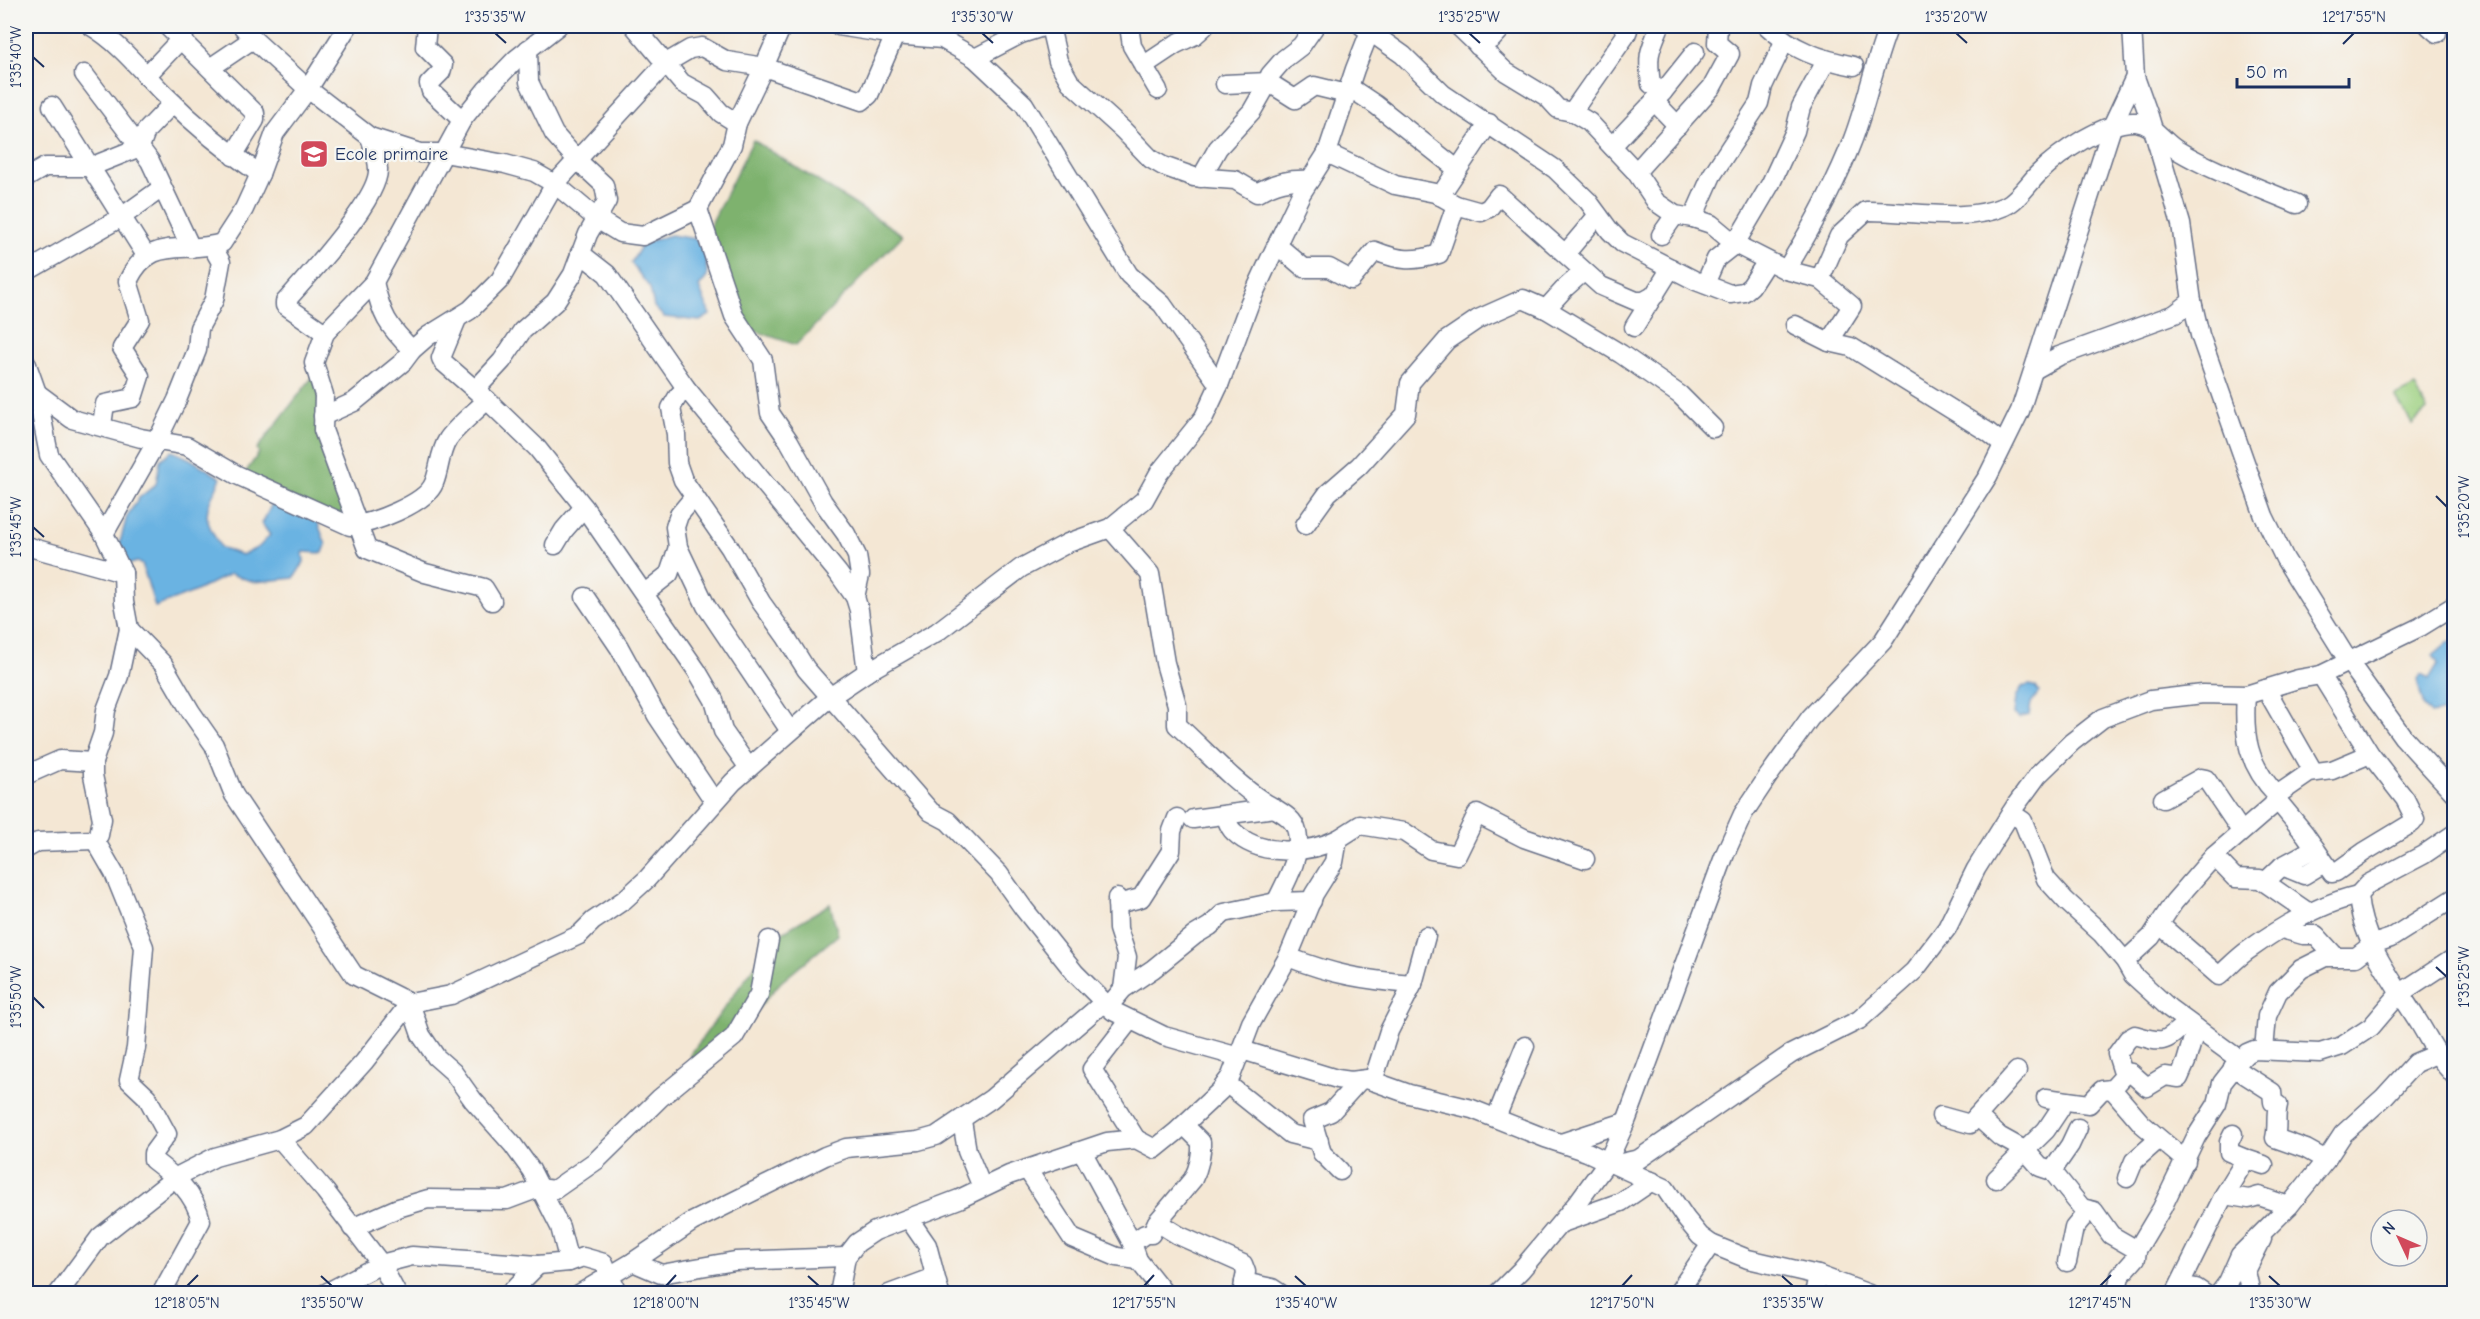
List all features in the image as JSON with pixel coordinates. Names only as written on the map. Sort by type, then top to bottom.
[{"type":"street","points":[[91,26],[109,36],[173,103],[233,156],[260,174]]},
{"type":"street","points":[[167,26],[185,32],[210,69],[255,113],[255,120],[233,156]]},
{"type":"street","points":[[102,425],[105,405],[133,398],[140,376],[122,348],[140,320],[128,281],[136,265],[165,248],[191,248],[222,243],[244,209],[275,132],[308,89],[348,26]]},
{"type":"street","points":[[426,26],[425,46],[443,65],[441,72],[429,84],[431,91],[462,120]]},
{"type":"street","points":[[492,601],[484,588],[425,573],[367,549],[323,430],[324,395],[314,363],[325,333],[374,282],[462,120],[486,90],[528,50],[558,26]]},
{"type":"street","points":[[634,26],[682,83],[706,96],[721,113],[736,123]]},
{"type":"street","points":[[210,69],[248,32],[308,89],[370,137],[420,153],[444,153],[524,169],[555,184],[597,219],[620,233],[643,236],[698,209],[732,145],[736,123],[782,26]]},
{"type":"street","points":[[838,26],[895,35],[942,39],[975,58],[1031,112],[1129,275],[1162,304],[1220,385]]},
{"type":"street","points":[[975,58],[1018,30],[1048,26],[1065,76],[1151,159],[1163,166],[1202,178],[1235,180],[1257,193],[1289,179],[1310,180]]},
{"type":"street","points":[[1129,26],[1131,43],[1158,90]]},
{"type":"street","points":[[1143,66],[1176,44],[1195,35],[1205,26]]},
{"type":"street","points":[[1202,178],[1218,148],[1252,111],[1270,75],[1300,46],[1315,26]]},
{"type":"street","points":[[1458,26],[1497,65],[1547,97],[1558,109],[1572,112],[1589,122],[1636,172],[1656,202],[1675,215],[1711,224],[1735,244],[1786,270],[1820,279],[1852,306],[1829,342]]},
{"type":"street","points":[[1478,46],[1492,39],[1504,26]]},
{"type":"street","points":[[1636,172],[1712,87],[1730,54],[1717,43],[1718,26]]},
{"type":"street","points":[[1767,26],[1784,42],[1826,61],[1854,66]]},
{"type":"street","points":[[1786,270],[1840,168],[1853,138],[1870,87],[1875,60],[1889,26]]},
{"type":"street","points":[[2132,26],[2135,77],[2181,224],[2192,301],[2207,359],[2277,545],[2349,662],[2403,737],[2454,793]]},
{"type":"street","points":[[129,629],[163,664],[190,712],[214,746],[234,795],[354,975],[410,1003],[451,995],[579,935],[593,921],[624,900],[647,879],[714,801],[830,697],[867,672],[937,632],[1021,568],[1068,543],[1110,528],[1144,500],[1159,473],[1200,425],[1220,385],[1250,302],[1276,245],[1327,153],[1368,27],[1443,94],[1555,168],[1588,201],[1622,243],[1730,294],[1744,291],[1751,286],[1767,261]]},
{"type":"street","points":[[1572,112],[1625,28],[1656,33],[1647,60],[1651,84],[1678,126]]},
{"type":"street","points":[[146,76],[185,32]]},
{"type":"street","points":[[323,416],[354,402],[403,362],[412,350],[428,336],[470,310],[500,280],[555,184],[666,63],[690,49],[702,47],[727,61],[764,68],[862,101],[869,95],[895,35]]},
{"type":"street","points":[[1693,218],[1712,176],[1759,103],[1763,86],[1784,42]]},
{"type":"street","points":[[31,396],[72,419],[102,425],[141,438],[158,439],[187,446],[237,475],[350,526],[360,525],[412,504],[428,493],[434,484],[442,451],[448,439],[482,395],[522,331],[555,302],[573,274],[588,234],[607,201],[604,185],[554,134],[529,82],[528,50]]},
{"type":"street","points":[[1612,146],[1659,96],[1695,52]]},
{"type":"street","points":[[1705,284],[1716,259],[1735,244],[1771,183],[1796,131],[1801,106],[1826,61]]},
{"type":"street","points":[[84,74],[150,161],[191,248]]},
{"type":"street","points":[[1497,1293],[1521,1270],[1612,1163],[1625,1122],[1725,854],[1743,814],[1810,718],[1883,640],[1973,500],[2003,444],[2020,411],[2113,124],[2135,77]]},
{"type":"street","points":[[1226,84],[1268,82],[1295,99],[1314,86],[1348,91],[1376,105],[1457,169]]},
{"type":"street","points":[[26,178],[45,166],[90,167],[140,147],[146,131],[173,103]]},
{"type":"street","points":[[52,106],[120,218],[147,257]]},
{"type":"street","points":[[1820,279],[1839,236],[1866,211],[1962,216],[2007,206],[2041,171],[2089,137],[2113,124],[2137,122],[2151,127],[2174,149],[2207,166],[2297,204]]},
{"type":"street","points":[[1276,245],[1304,268],[1329,268],[1351,280],[1375,251],[1393,258],[1415,260],[1439,254],[1448,200],[1457,169],[1490,123]]},
{"type":"street","points":[[325,333],[285,305],[285,302],[354,218],[374,185],[379,170],[370,137]]},
{"type":"street","points":[[1327,153],[1395,185],[1483,212],[1499,195],[1601,286],[1636,301],[1644,301],[1655,295]]},
{"type":"street","points":[[26,272],[120,218],[162,188]]},
{"type":"street","points":[[698,209],[734,316],[763,360],[770,413],[858,556],[860,575],[855,597]]},
{"type":"street","points":[[1566,253],[1598,215]]},
{"type":"street","points":[[1661,235],[1675,215]]},
{"type":"street","points":[[105,534],[158,439],[197,350],[199,328],[214,300],[221,262],[212,246]]},
{"type":"street","points":[[580,253],[607,274],[686,388],[838,573],[855,597],[859,610],[867,672]]},
{"type":"street","points":[[1634,327],[1671,268]]},
{"type":"street","points":[[1546,309],[1583,272]]},
{"type":"street","points":[[374,282],[381,313],[393,331],[412,350]]},
{"type":"street","points":[[1305,525],[1328,493],[1359,466],[1406,414],[1410,383],[1447,340],[1478,320],[1523,298],[1546,309],[1621,354],[1680,394],[1713,429]]},
{"type":"street","points":[[2034,370],[2059,356],[2175,314],[2192,301]]},
{"type":"street","points":[[457,319],[441,358],[443,362],[482,395],[537,448],[584,507],[697,671],[714,700],[723,731],[749,768]]},
{"type":"street","points":[[1795,326],[1829,342],[1851,347],[1988,432],[2003,444]]},
{"type":"street","points":[[26,362],[31,396],[49,455],[105,534],[123,573],[124,602],[129,629],[119,676],[106,710],[103,733],[93,762],[93,775],[102,819],[99,835],[95,840],[38,842],[26,849]]},
{"type":"street","points":[[686,388],[671,408],[676,434],[677,463],[683,480],[730,548],[761,602],[806,669],[931,812],[948,821],[999,874],[1045,937],[1106,1005],[1130,1020],[1164,1036],[1338,1079],[1366,1081],[1450,1103],[1496,1118],[1612,1163],[1665,1188],[1686,1220],[1700,1236],[1712,1244],[1748,1258],[1818,1275],[1869,1293]]},
{"type":"street","points":[[694,497],[676,522],[674,532],[678,547],[706,606],[790,731]]},
{"type":"street","points":[[555,545],[564,530],[584,507]]},
{"type":"street","points":[[1110,528],[1150,574],[1165,663],[1176,705],[1177,725],[1206,751],[1222,770],[1292,819],[1297,830],[1297,850],[1293,864],[1276,902]]},
{"type":"street","points":[[26,546],[123,573]]},
{"type":"street","points":[[645,593],[669,574],[678,547]]},
{"type":"street","points":[[585,597],[619,647],[657,716],[714,801]]},
{"type":"street","points":[[1612,1163],[1639,1159],[1791,1054],[1859,1020],[1914,971],[1947,928],[1976,869],[2038,775],[2072,742],[2103,718],[2151,700],[2203,694],[2246,695],[2298,679],[2322,675],[2420,627],[2454,606]]},
{"type":"street","points":[[2246,695],[2244,722],[2253,764],[2332,873],[2336,872],[2414,822],[2415,819],[2405,799],[2370,754],[2322,675]]},
{"type":"street","points":[[2266,689],[2313,771]]},
{"type":"street","points":[[2126,961],[2151,937],[2174,902],[2214,856],[2277,798],[2313,771],[2332,770],[2370,754]]},
{"type":"street","points":[[26,775],[60,760],[93,762]]},
{"type":"street","points":[[2163,799],[2201,778],[2206,779],[2241,831]]},
{"type":"street","points":[[1123,989],[1127,957],[1118,929],[1117,901],[1141,898],[1171,851],[1172,831],[1185,819],[1275,808]]},
{"type":"street","points":[[2012,813],[2023,821],[2046,879],[2101,933],[2126,961],[2133,975],[2169,1008],[2272,1092],[2273,1102],[2278,1105],[2276,1114],[2278,1125],[2275,1138],[2306,1149],[2326,1160]]},
{"type":"street","points":[[1225,815],[1232,831],[1253,845],[1280,851],[1326,845],[1360,825],[1404,832],[1431,850],[1458,855],[1477,814],[1524,838],[1585,859]]},
{"type":"street","points":[[2159,924],[2219,976],[2249,949],[2282,929],[2309,913],[2358,895],[2368,884],[2423,855],[2454,834]]},
{"type":"street","points":[[1130,1020],[1092,1070],[1136,1138],[1155,1149],[1184,1125],[1226,1083],[1241,1054],[1251,1023],[1288,957],[1312,901],[1334,862],[1338,839]]},
{"type":"street","points":[[95,840],[114,873],[144,947],[136,1048],[129,1080],[147,1097],[167,1134],[153,1153],[153,1160],[176,1177],[197,1204],[201,1221],[161,1293]]},
{"type":"street","points":[[2265,882],[2282,866],[2304,875],[2319,855]]},
{"type":"street","points":[[2214,856],[2235,878],[2249,877],[2265,882],[2309,913]]},
{"type":"street","points":[[2358,895],[2364,924],[2399,994],[2419,1023],[2436,1054],[2454,1072]]},
{"type":"street","points":[[2264,1050],[2266,1016],[2278,992],[2301,969],[2325,957],[2356,957],[2373,944],[2391,938],[2454,898]]},
{"type":"street","points":[[579,1293],[633,1262],[692,1222],[825,1156],[846,1148],[918,1141],[936,1136],[962,1121],[1123,989],[1154,969],[1224,913],[1276,902],[1312,901]]},
{"type":"street","points":[[2282,929],[2303,935],[2316,935],[2336,957]]},
{"type":"street","points":[[1340,1171],[1322,1153],[1312,1120],[1331,1112],[1366,1081],[1413,984],[1426,936]]},
{"type":"street","points":[[352,1228],[398,1208],[428,1199],[507,1200],[539,1188],[554,1191],[597,1160],[660,1098],[734,1036],[759,994],[769,940]]},
{"type":"street","points":[[1288,957],[1329,972],[1367,980],[1413,984]]},
{"type":"street","points":[[2116,1293],[2120,1276],[2136,1258],[2137,1250],[2186,1161],[2196,1137],[2217,1104],[2222,1083],[2236,1063],[2254,1050],[2285,1049],[2320,1053],[2342,1046],[2372,1028],[2399,994],[2454,958]]},
{"type":"street","points":[[58,1293],[100,1237],[176,1177],[215,1157],[280,1139],[306,1126],[364,1062],[410,1003]]},
{"type":"street","points":[[410,1003],[426,1042],[513,1145],[531,1170],[560,1227],[569,1262]]},
{"type":"street","points":[[2124,1072],[2131,1073],[2147,1087],[2165,1076],[2179,1078],[2186,1062],[2192,1025]]},
{"type":"street","points":[[1996,1179],[2046,1130],[2053,1103],[2088,1104],[2102,1090],[2112,1089],[2124,1076],[2116,1054],[2128,1038],[2135,1035],[2159,1042],[2192,1025]]},
{"type":"street","points":[[1496,1118],[1525,1046]]},
{"type":"street","points":[[2219,1293],[2228,1282],[2240,1255],[2289,1206],[2326,1160],[2343,1134],[2383,1098],[2415,1063],[2436,1054]]},
{"type":"street","points":[[1941,1116],[1970,1124],[2017,1071]]},
{"type":"street","points":[[1226,1083],[1290,1134],[1319,1141]]},
{"type":"street","points":[[2112,1089],[2128,1110],[2186,1161]]},
{"type":"street","points":[[1977,1116],[1999,1136],[2026,1151],[2040,1167],[2052,1171],[2082,1208],[2094,1211],[2111,1235],[2137,1250]]},
{"type":"street","points":[[962,1121],[967,1151],[982,1188]]},
{"type":"street","points":[[1561,1143],[1625,1122]]},
{"type":"street","points":[[1132,1243],[1145,1234],[1151,1234],[1157,1221],[1193,1179],[1199,1165],[1200,1142],[1184,1125]]},
{"type":"street","points":[[2052,1171],[2070,1145],[2078,1128]]},
{"type":"street","points":[[2233,1134],[2229,1142],[2229,1152],[2264,1165]]},
{"type":"street","points":[[839,1293],[846,1257],[857,1243],[875,1231],[1027,1169],[1107,1142],[1136,1138]]},
{"type":"street","points":[[280,1139],[325,1191],[381,1264],[397,1293]]},
{"type":"street","points":[[2127,1178],[2134,1161],[2159,1139]]},
{"type":"street","points":[[1082,1151],[1132,1243],[1138,1260],[1159,1290]]},
{"type":"street","points":[[2205,1293],[2196,1288],[2178,1289],[2224,1195],[2246,1159]]},
{"type":"street","points":[[1027,1169],[1072,1238],[1117,1257],[1138,1260]]},
{"type":"street","points":[[1560,1223],[1621,1202],[1652,1181]]},
{"type":"street","points":[[2224,1195],[2249,1199],[2259,1196],[2289,1206]]},
{"type":"street","points":[[2067,1262],[2074,1228],[2089,1210]]},
{"type":"street","points":[[889,1293],[937,1285],[927,1245],[909,1219]]},
{"type":"street","points":[[1157,1221],[1178,1235],[1244,1264],[1246,1272],[1243,1288],[1272,1288],[1281,1293]]},
{"type":"street","points":[[2251,1293],[2246,1271],[2268,1227]]},
{"type":"street","points":[[1677,1293],[1712,1244]]},
{"type":"street","points":[[324,1293],[381,1264],[412,1256],[538,1265],[569,1262],[583,1257],[604,1263],[618,1293]]},
{"type":"street","points":[[633,1262],[661,1274],[735,1261],[846,1257]]},
{"type":"street","points":[[509,1293],[538,1265]]},
{"type":"street","points":[[1814,1293],[1818,1275]]},
{"type":"green space","points":[[753,140],[903,235],[796,345],[732,323],[710,226]]},
{"type":"green space","points":[[314,375],[348,522],[243,476],[259,453],[257,449]]},
{"type":"green space","points":[[2415,386],[2427,410],[2412,424],[2395,396]]},
{"type":"green space","points":[[830,904],[838,935],[781,982],[704,1070],[690,1055],[757,963],[769,940]]},
{"type":"water","points":[[671,235],[696,239],[706,256],[707,277],[699,287],[710,315],[700,321],[664,317],[654,307],[650,288],[631,263],[643,243]]},
{"type":"water","points":[[172,451],[221,478],[207,513],[210,527],[221,548],[242,555],[259,547],[270,535],[262,524],[272,504],[316,518],[326,545],[323,553],[303,552],[304,562],[294,578],[254,582],[230,574],[194,592],[155,607],[142,564],[137,562],[127,565],[119,546],[127,516],[139,498],[156,484],[160,460]]},
{"type":"water","points":[[2448,642],[2454,642],[2454,706],[2446,711],[2431,714],[2424,707],[2417,680],[2421,675],[2429,679],[2438,664],[2433,655]]},
{"type":"water","points":[[2030,685],[2036,687],[2039,692],[2031,703],[2029,715],[2019,718],[2014,714],[2016,697],[2022,687]]},
{"type":"place","name":"Ecole primaire","points":[[314,154]]}]
